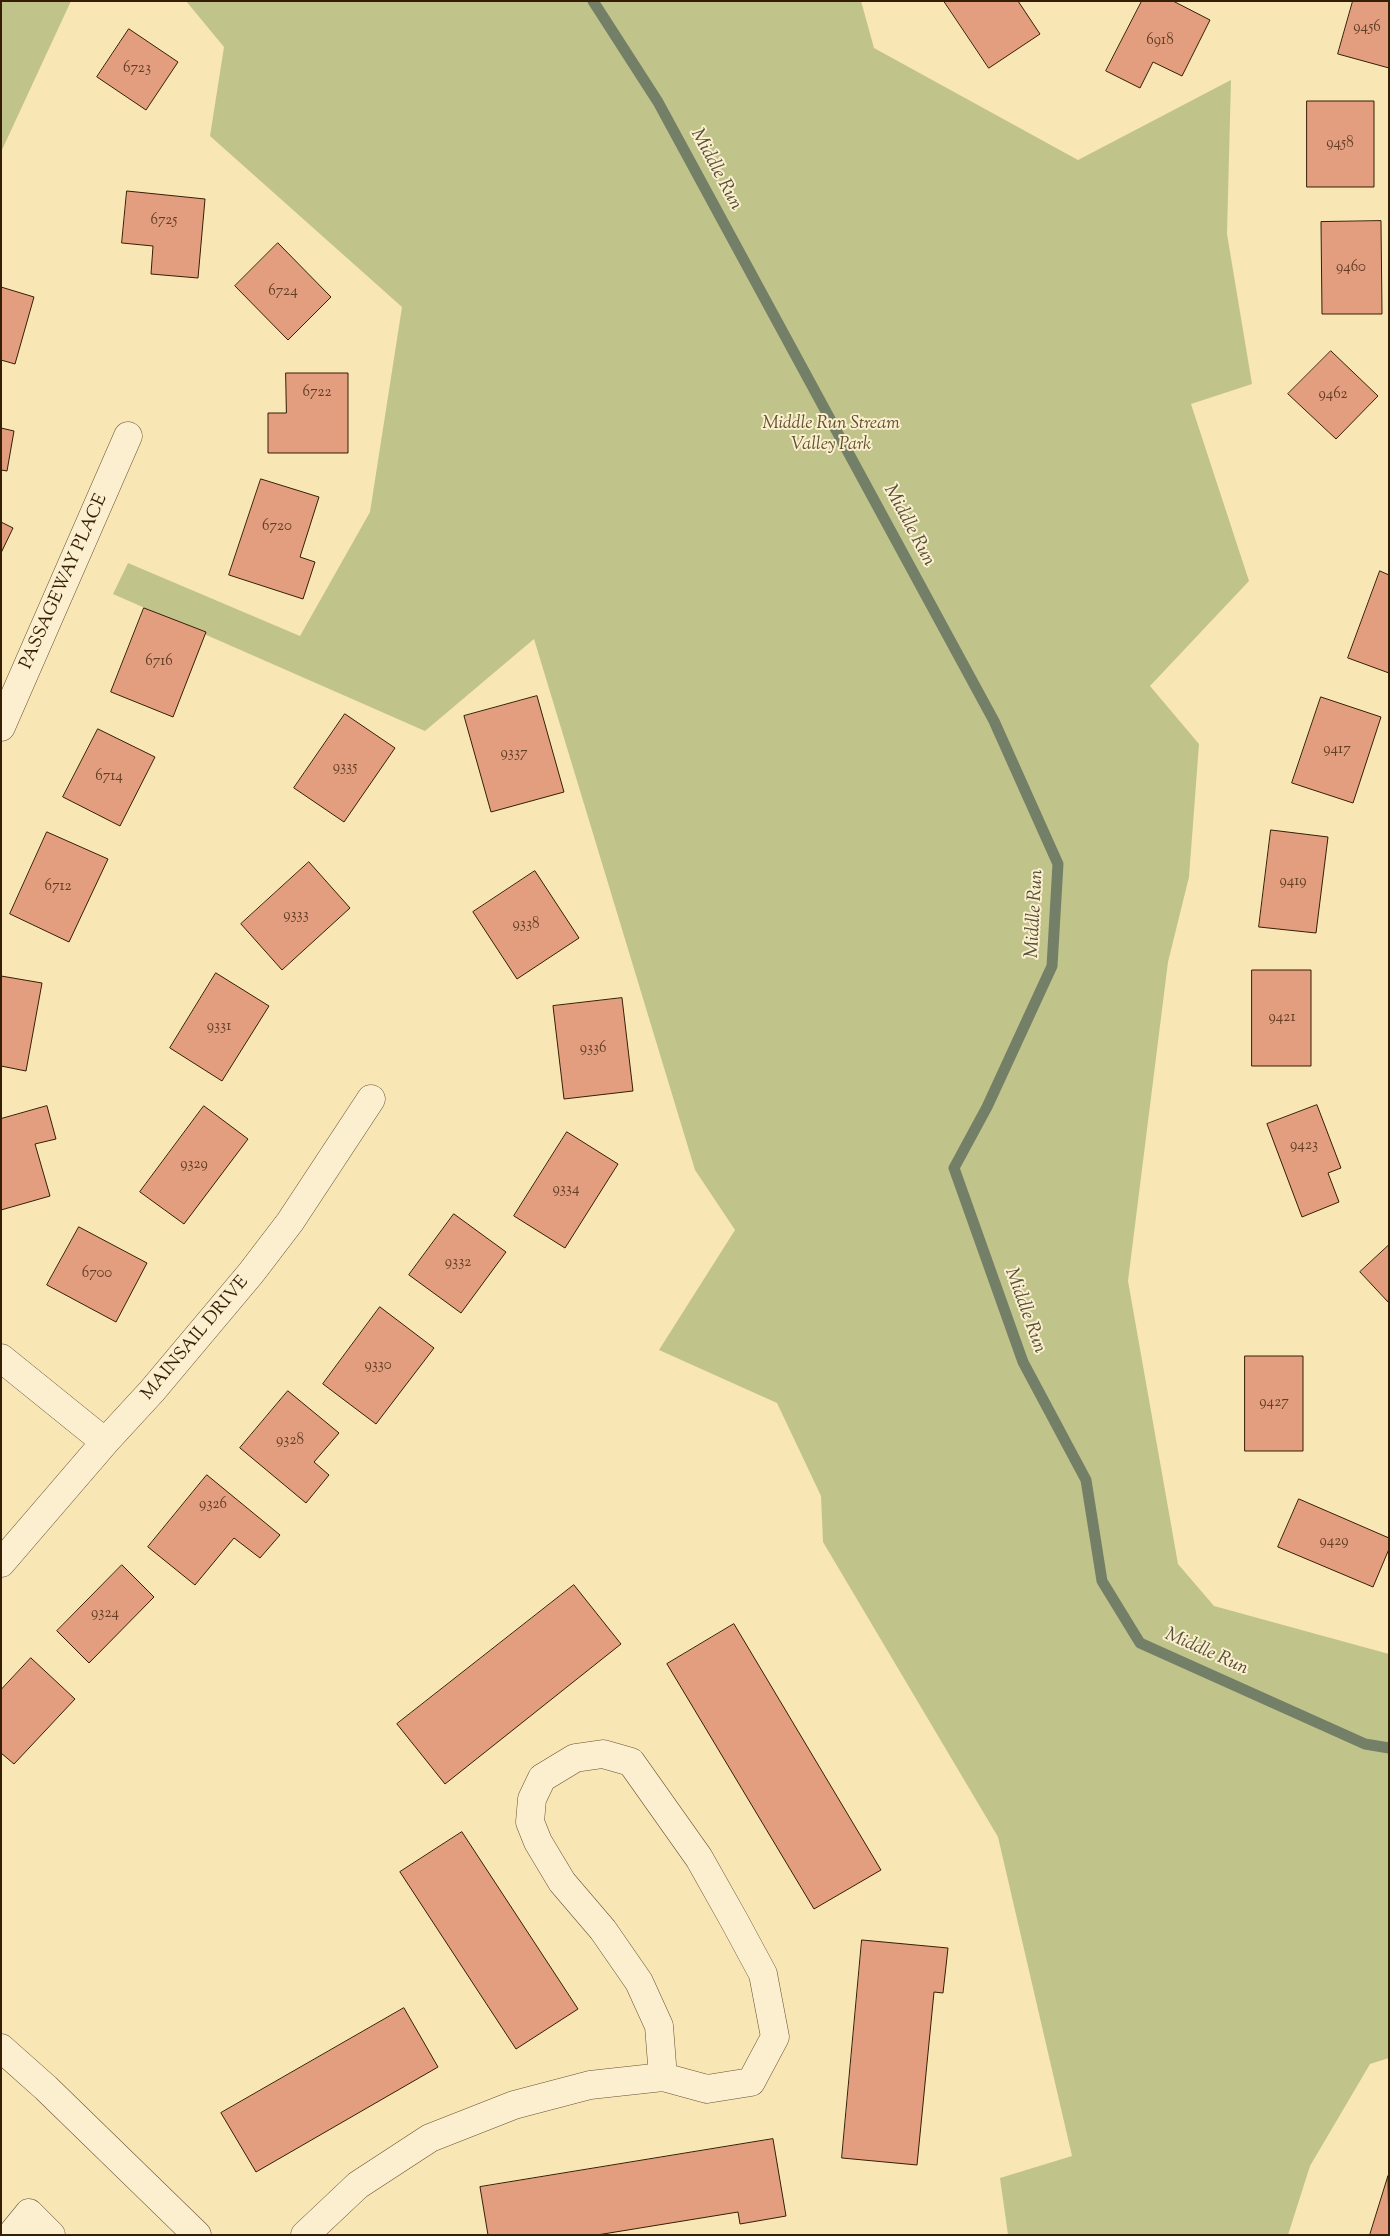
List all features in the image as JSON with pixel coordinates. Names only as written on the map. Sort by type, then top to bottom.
[{"type":"street","name":"PASSAGEWAY PLACE","points":[[1,727],[128,436]]},
{"type":"street","name":"MAINSAIL DRIVE","points":[[1,1563],[105,1442],[152,1392],[251,1273],[290,1222],[371,1099]]},
{"type":"street","points":[[1,1358],[105,1442]]},
{"type":"street","points":[[305,2235],[358,2185],[430,2138],[514,2106],[590,2085],[663,2077],[707,2089],[751,2082],[775,2038],[763,1974],[699,1858],[631,1762],[603,1754],[574,1758],[542,1778],[532,1799],[530,1822],[538,1842],[562,1882],[603,1930],[638,1982],[659,2026],[663,2077]]},
{"type":"street","points":[[1,2048],[46,2088],[198,2235]]},
{"type":"street","points":[[11,2235],[29,2213],[51,2235]]},
{"type":"green space","points":[[1,1],[71,1],[1,152]]},
{"type":"green space","name":"Middle Run Stream Valley Park","points":[[186,1],[861,1],[874,48],[1078,160],[1231,80],[1227,234],[1252,384],[1191,404],[1249,581],[1150,686],[1199,744],[1189,877],[1168,962],[1128,1281],[1178,1564],[1214,1606],[1389,1654],[1389,2058],[1370,2064],[1310,2166],[1288,2235],[1008,2235],[1000,2178],[1072,2156],[998,1837],[823,1542],[821,1496],[777,1403],[659,1350],[735,1230],[695,1170],[534,639],[425,731],[113,594],[128,563],[300,636],[370,512],[402,307],[210,136],[224,47]]},
{"type":"building","points":[[944,1],[1018,1],[1040,34],[989,68]]},
{"type":"building","points":[[1142,1],[1173,1],[1210,20],[1182,76],[1153,62],[1140,88],[1106,71]]},
{"type":"building","points":[[1353,1],[1389,1],[1389,68],[1338,54]]},
{"type":"building","points":[[129,29],[178,62],[146,110],[97,77]]},
{"type":"building","points":[[1307,101],[1374,101],[1374,187],[1307,187]]},
{"type":"building","points":[[127,191],[205,199],[198,278],[151,274],[153,246],[122,243]]},
{"type":"building","points":[[1381,221],[1382,314],[1322,314],[1321,222]]},
{"type":"building","points":[[278,243],[331,297],[288,340],[235,286]]},
{"type":"building","points":[[1,287],[34,297],[15,364],[1,360]]},
{"type":"building","points":[[1331,351],[1378,396],[1336,439],[1288,394]]},
{"type":"building","points":[[286,373],[348,373],[348,453],[268,453],[268,413],[286,413]]},
{"type":"building","points":[[1,428],[14,431],[7,471],[1,470]]},
{"type":"building","points":[[261,479],[319,497],[300,557],[315,562],[303,599],[229,575]]},
{"type":"building","points":[[1,522],[13,528],[1,553]]},
{"type":"building","points":[[1380,571],[1389,575],[1389,673],[1348,658]]},
{"type":"building","points":[[144,608],[206,632],[173,717],[111,692]]},
{"type":"building","points":[[537,696],[564,792],[491,812],[464,716]]},
{"type":"building","points":[[1321,697],[1381,717],[1353,803],[1292,783]]},
{"type":"building","points":[[345,714],[395,748],[344,822],[294,788]]},
{"type":"building","points":[[98,729],[155,757],[120,826],[63,797]]},
{"type":"building","points":[[1271,830],[1328,837],[1316,933],[1259,927]]},
{"type":"building","points":[[47,832],[108,859],[69,942],[10,914]]},
{"type":"building","points":[[309,862],[350,908],[282,970],[241,924]]},
{"type":"building","points":[[535,871],[579,938],[517,979],[473,912]]},
{"type":"building","points":[[1252,970],[1311,970],[1311,1066],[1252,1066]]},
{"type":"building","points":[[216,973],[269,1006],[222,1081],[170,1048]]},
{"type":"building","points":[[1,976],[42,983],[26,1071],[1,1066]]},
{"type":"building","points":[[622,998],[633,1091],[564,1099],[553,1006]]},
{"type":"building","points":[[1317,1105],[1341,1168],[1328,1173],[1339,1202],[1302,1217],[1267,1124]]},
{"type":"building","points":[[47,1106],[56,1139],[35,1144],[50,1196],[1,1210],[1,1119]]},
{"type":"building","points":[[204,1106],[248,1139],[184,1224],[140,1192]]},
{"type":"building","points":[[567,1132],[618,1164],[565,1248],[514,1216]]},
{"type":"building","points":[[454,1214],[506,1252],[461,1313],[409,1275]]},
{"type":"building","points":[[79,1227],[147,1263],[116,1322],[47,1285]]},
{"type":"building","points":[[1389,1245],[1389,1303],[1360,1272]]},
{"type":"building","points":[[380,1307],[434,1348],[376,1424],[323,1384]]},
{"type":"building","points":[[1245,1356],[1303,1356],[1303,1451],[1245,1451]]},
{"type":"building","points":[[288,1391],[339,1433],[314,1462],[329,1475],[306,1503],[240,1448]]},
{"type":"building","points":[[207,1475],[280,1535],[260,1558],[234,1538],[195,1585],[148,1547]]},
{"type":"building","points":[[1299,1499],[1389,1538],[1389,1549],[1373,1587],[1278,1547]]},
{"type":"building","points":[[122,1565],[154,1597],[89,1663],[57,1631]]},
{"type":"building","points":[[574,1585],[621,1644],[445,1784],[397,1724]]},
{"type":"building","points":[[734,1624],[881,1870],[814,1909],[667,1664]]},
{"type":"building","points":[[31,1658],[75,1699],[14,1764],[1,1753],[1,1690]]},
{"type":"building","points":[[462,1832],[578,2009],[516,2049],[400,1872]]},
{"type":"building","points":[[862,1940],[948,1948],[943,1993],[934,1992],[917,2165],[842,2158]]},
{"type":"building","points":[[404,2008],[438,2067],[256,2172],[221,2113]]},
{"type":"building","points":[[773,2139],[786,2216],[740,2224],[738,2212],[597,2235],[488,2235],[480,2187]]},
{"type":"building","points":[[1388,2176],[1389,2235],[1370,2235]]},
{"type":"waterway","name":"Middle Run","points":[[593,1],[658,102],[994,721],[1058,864],[1052,966],[987,1107],[954,1168],[1023,1362],[1086,1480],[1102,1581],[1140,1643],[1365,1744],[1389,1748]]}]
